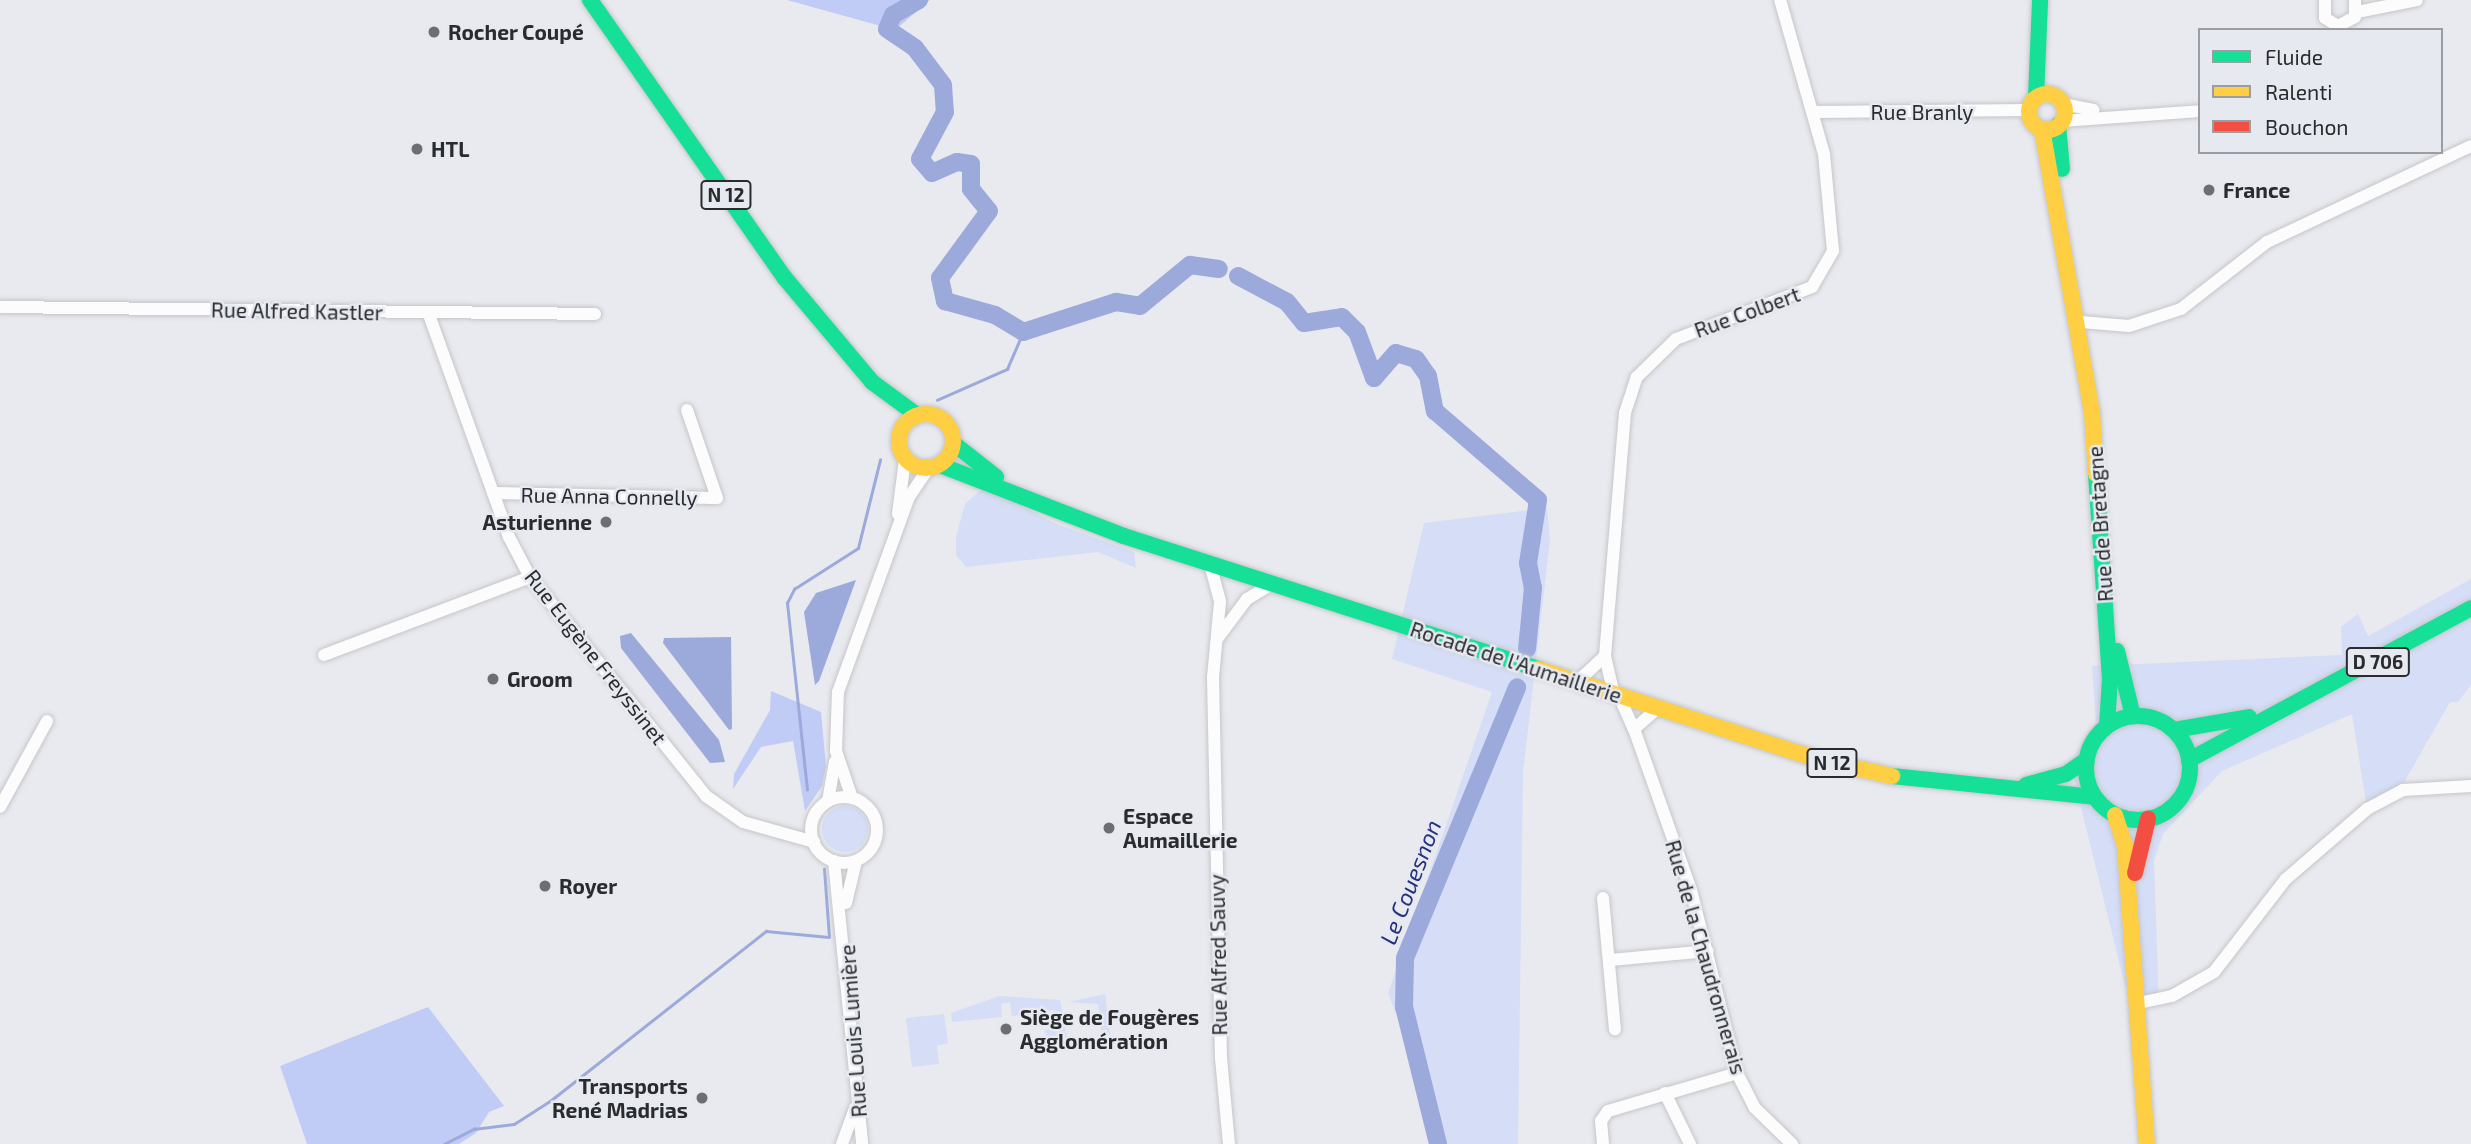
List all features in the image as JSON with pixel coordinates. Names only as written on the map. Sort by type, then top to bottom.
[{"type":"main road","name":"N 12","points":[[590,0],[784,277],[872,382],[900,433]]},
{"type":"main road","points":[[2032,104],[2040,34],[2040,0]]},
{"type":"main road","points":[[2040,34],[2059,100],[2054,125],[2056,191],[2085,323]]},
{"type":"main road","points":[[2032,104],[2059,100]]},
{"type":"main road","points":[[2032,104],[2054,125],[2085,323]]},
{"type":"main road","points":[[2056,191],[2069,211]]},
{"type":"main road","name":"Rue de Bretagne","points":[[2085,323],[2117,653],[2133,716]]},
{"type":"main road","name":"Rue de Bretagne","points":[[2085,323],[2106,619],[2107,726]]},
{"type":"main road","name":"N 12","points":[[872,382],[917,415]]},
{"type":"main road","points":[[917,415],[942,419],[953,443],[934,467],[905,459],[900,433],[917,415]]},
{"type":"main road","name":"Rocade de l'Aumaillerie","points":[[953,443],[1030,499]]},
{"type":"main road","name":"Rocade de l'Aumaillerie","points":[[934,467],[1210,564],[1657,709],[1867,772],[2094,797]]},
{"type":"main road","name":"D 706","points":[[2189,760],[2280,709],[2347,680],[2471,608]]},
{"type":"main road","name":"D 706","points":[[2174,730],[2280,709]]},
{"type":"main road","points":[[2134,954],[2136,855],[2148,819],[2184,793],[2189,760],[2174,730],[2133,716],[2107,726],[2086,760],[2094,797],[2115,815],[2125,846],[2134,954],[2139,1003],[2147,1144]]},
{"type":"main road","name":"Rocade de l'Aumaillerie","points":[[2012,789],[2066,774],[2086,760]]},
{"type":"main road","points":[[2115,815],[2148,819]]},
{"type":"street","name":"Rue Colbert","points":[[1617,695],[1605,656],[1628,397],[1648,363],[1676,340],[1794,298],[1822,276],[1833,251],[1835,222],[1814,112],[1780,0]]},
{"type":"street","points":[[2325,0],[2324,25],[2343,25],[2356,6],[2417,0]]},
{"type":"street","points":[[2059,100],[2115,113]]},
{"type":"street","name":"Rue Branly","points":[[1814,112],[2032,104]]},
{"type":"street","points":[[2054,125],[2115,113],[2198,111]]},
{"type":"street","points":[[2085,323],[2129,326],[2181,309],[2267,242],[2471,146]]},
{"type":"street","name":"Rue Alfred Kastler","points":[[0,307],[595,314]]},
{"type":"street","name":"Rue Eugène Freyssinet","points":[[428,312],[494,493],[530,577],[706,796],[743,822],[781,830],[814,842]]},
{"type":"street","name":"Rue Anna Connelly","points":[[494,493],[717,498],[687,410]]},
{"type":"street","points":[[895,532],[905,459]]},
{"type":"street","points":[[781,830],[813,819],[828,801],[836,751],[838,692],[895,532],[934,467]]},
{"type":"street","name":"Rue Alfred Sauvy","points":[[1210,564],[1220,602],[1217,639],[1220,1045],[1229,1144]]},
{"type":"street","points":[[324,655],[530,577]]},
{"type":"street","points":[[1217,639],[1247,599],[1272,584]]},
{"type":"street","points":[[1577,682],[1605,656]]},
{"type":"street","name":"Rue de la Chaudronnerais","points":[[1617,695],[1634,729],[1708,951],[1737,1073],[1755,1108],[1792,1144]]},
{"type":"street","points":[[1634,729],[1657,709]]},
{"type":"street","points":[[0,807],[47,721]]},
{"type":"street","points":[[836,751],[852,798]]},
{"type":"street","points":[[2139,1003],[2172,996],[2214,972],[2287,879],[2367,809],[2403,790],[2471,786]]},
{"type":"street","points":[[813,819],[814,842],[834,862],[856,861],[872,848],[877,827],[868,807],[852,798],[828,801]]},
{"type":"street","name":"Rue Louis Lumière","points":[[844,917],[856,861]]},
{"type":"street","name":"Rue Louis Lumière","points":[[834,862],[844,917],[862,1144]]},
{"type":"street","points":[[1603,898],[1611,960],[1615,1029]]},
{"type":"street","points":[[1611,960],[1708,951]]},
{"type":"street","points":[[1603,1144],[1601,1121],[1608,1111],[1737,1073]]},
{"type":"street","points":[[1665,1093],[1689,1144]]},
{"type":"street","points":[[842,1144],[857,1100]]},
{"type":"shaded area","points":[[787,0],[930,0],[895,30]]},
{"type":"shaded area","points":[[985,486],[1054,523],[1134,552],[1136,568],[1098,552],[966,567],[956,555],[956,537],[965,504]]},
{"type":"shaded area","points":[[1547,508],[1550,540],[1523,772],[1518,1144],[1444,1144],[1388,993],[1492,692],[1392,659],[1424,523]]},
{"type":"shaded area","points":[[2471,579],[2471,685],[2458,702],[2450,702],[2402,786],[2367,809],[2352,714],[2222,771],[2163,834],[2154,861],[2159,1005],[2125,986],[2070,763],[2096,723],[2092,666],[2342,655],[2341,627],[2358,614],[2368,636]]},
{"type":"shaded area","points":[[856,580],[819,681],[815,685],[804,612],[816,593]]},
{"type":"shaded area","points":[[631,633],[719,740],[725,762],[710,763],[621,648],[620,636]]},
{"type":"shaded area","points":[[731,637],[732,729],[729,730],[663,643],[664,638]]},
{"type":"shaded area","points":[[771,691],[821,712],[826,766],[822,786],[805,811],[793,741],[761,747],[733,789],[734,774],[770,710]]},
{"type":"shaded area","points":[[845,806],[861,813],[868,829],[861,845],[845,852],[829,845],[822,829],[829,813]]},
{"type":"shaded area","points":[[1105,994],[1111,1042],[1103,1043],[1098,1004],[1068,1002]]},
{"type":"shaded area","points":[[999,996],[1060,1000],[1067,1039],[1047,1040],[1045,1030],[1056,1028],[1054,1010],[1012,1016],[1010,1002],[1001,1004],[1002,1017],[952,1022],[951,1013]]},
{"type":"shaded area","points":[[428,1007],[504,1106],[489,1112],[476,1133],[459,1144],[307,1144],[280,1066]]},
{"type":"shaded area","points":[[944,1014],[948,1043],[937,1046],[939,1064],[912,1067],[906,1018]]},
{"type":"waterway","name":"Le Couesnon","points":[[919,0],[893,15],[887,29],[915,48],[943,85],[945,112],[920,159],[932,173],[957,162],[971,164],[971,189],[989,211],[940,278],[945,301],[995,315],[1023,332],[1116,302],[1140,306],[1190,265],[1219,269]]},
{"type":"waterway","name":"Le Couesnon","points":[[1238,276],[1287,302],[1304,323],[1342,317],[1357,332],[1374,378],[1396,353],[1416,359],[1428,376],[1435,411],[1538,500],[1528,563],[1533,588],[1527,649]]},
{"type":"waterway","points":[[937,400],[1007,369],[1023,332]]},
{"type":"waterway","points":[[807,790],[787,603],[794,589],[858,548],[880,460]]},
{"type":"waterway","name":"Le Couesnon","points":[[1438,1144],[1404,1007],[1405,958],[1517,687]]},
{"type":"waterway","points":[[444,1144],[474,1129],[514,1124],[550,1101],[766,931],[829,937],[824,869]]},
{"type":"traffic: fast","points":[[590,0],[784,277],[872,382],[917,415]]},
{"type":"traffic: fast","points":[[2036,97],[2040,0]]},
{"type":"traffic: fast","points":[[2058,125],[2062,169]]},
{"type":"traffic: fast","points":[[953,443],[996,477]]},
{"type":"traffic: fast","points":[[940,465],[1124,536],[1538,669]]},
{"type":"traffic: fast","points":[[2096,474],[2110,679],[2107,726]]},
{"type":"traffic: fast","points":[[2189,760],[2471,608]]},
{"type":"traffic: fast","points":[[2117,651],[2133,716]]},
{"type":"traffic: fast","points":[[2138,716],[2158,720],[2175,731],[2186,748],[2190,768],[2186,788],[2175,805],[2158,816],[2138,820],[2118,816],[2101,805],[2090,788],[2086,768],[2090,748],[2101,731],[2118,720],[2138,716]]},
{"type":"traffic: fast","points":[[2174,730],[2249,717]]},
{"type":"traffic: fast","points":[[2026,785],[2066,774],[2086,760]]},
{"type":"traffic: fast","points":[[1892,776],[2094,797]]},
{"type":"traffic: slow","points":[[2047,94],[2060,99],[2065,112],[2060,125],[2047,130],[2034,125],[2029,112],[2034,99],[2047,94]]},
{"type":"traffic: slow","points":[[2042,129],[2092,412],[2096,474]]},
{"type":"traffic: slow","points":[[926,414],[945,422],[953,441],[945,460],[926,468],[907,460],[899,441],[907,422],[926,414]]},
{"type":"traffic: slow","points":[[1538,669],[1819,760],[1892,776]]},
{"type":"traffic: slow","points":[[2115,815],[2125,846],[2147,1144]]},
{"type":"traffic: jam","points":[[2135,873],[2148,819]]},
{"type":"place","name":"Rocher Coupé","points":[[434,32]]},
{"type":"place","name":"HTL","points":[[417,149]]},
{"type":"place","name":"France","points":[[2209,190]]},
{"type":"place","name":"Asturienne","points":[[606,522]]},
{"type":"place","name":"Groom","points":[[493,679]]},
{"type":"place","name":"Espace Aumaillerie","points":[[1109,828]]},
{"type":"place","name":"Royer","points":[[545,886]]},
{"type":"place","name":"Siège de Fougères Agglomération","points":[[1006,1029]]},
{"type":"place","name":"Transports René Madrias","points":[[702,1098]]}]
